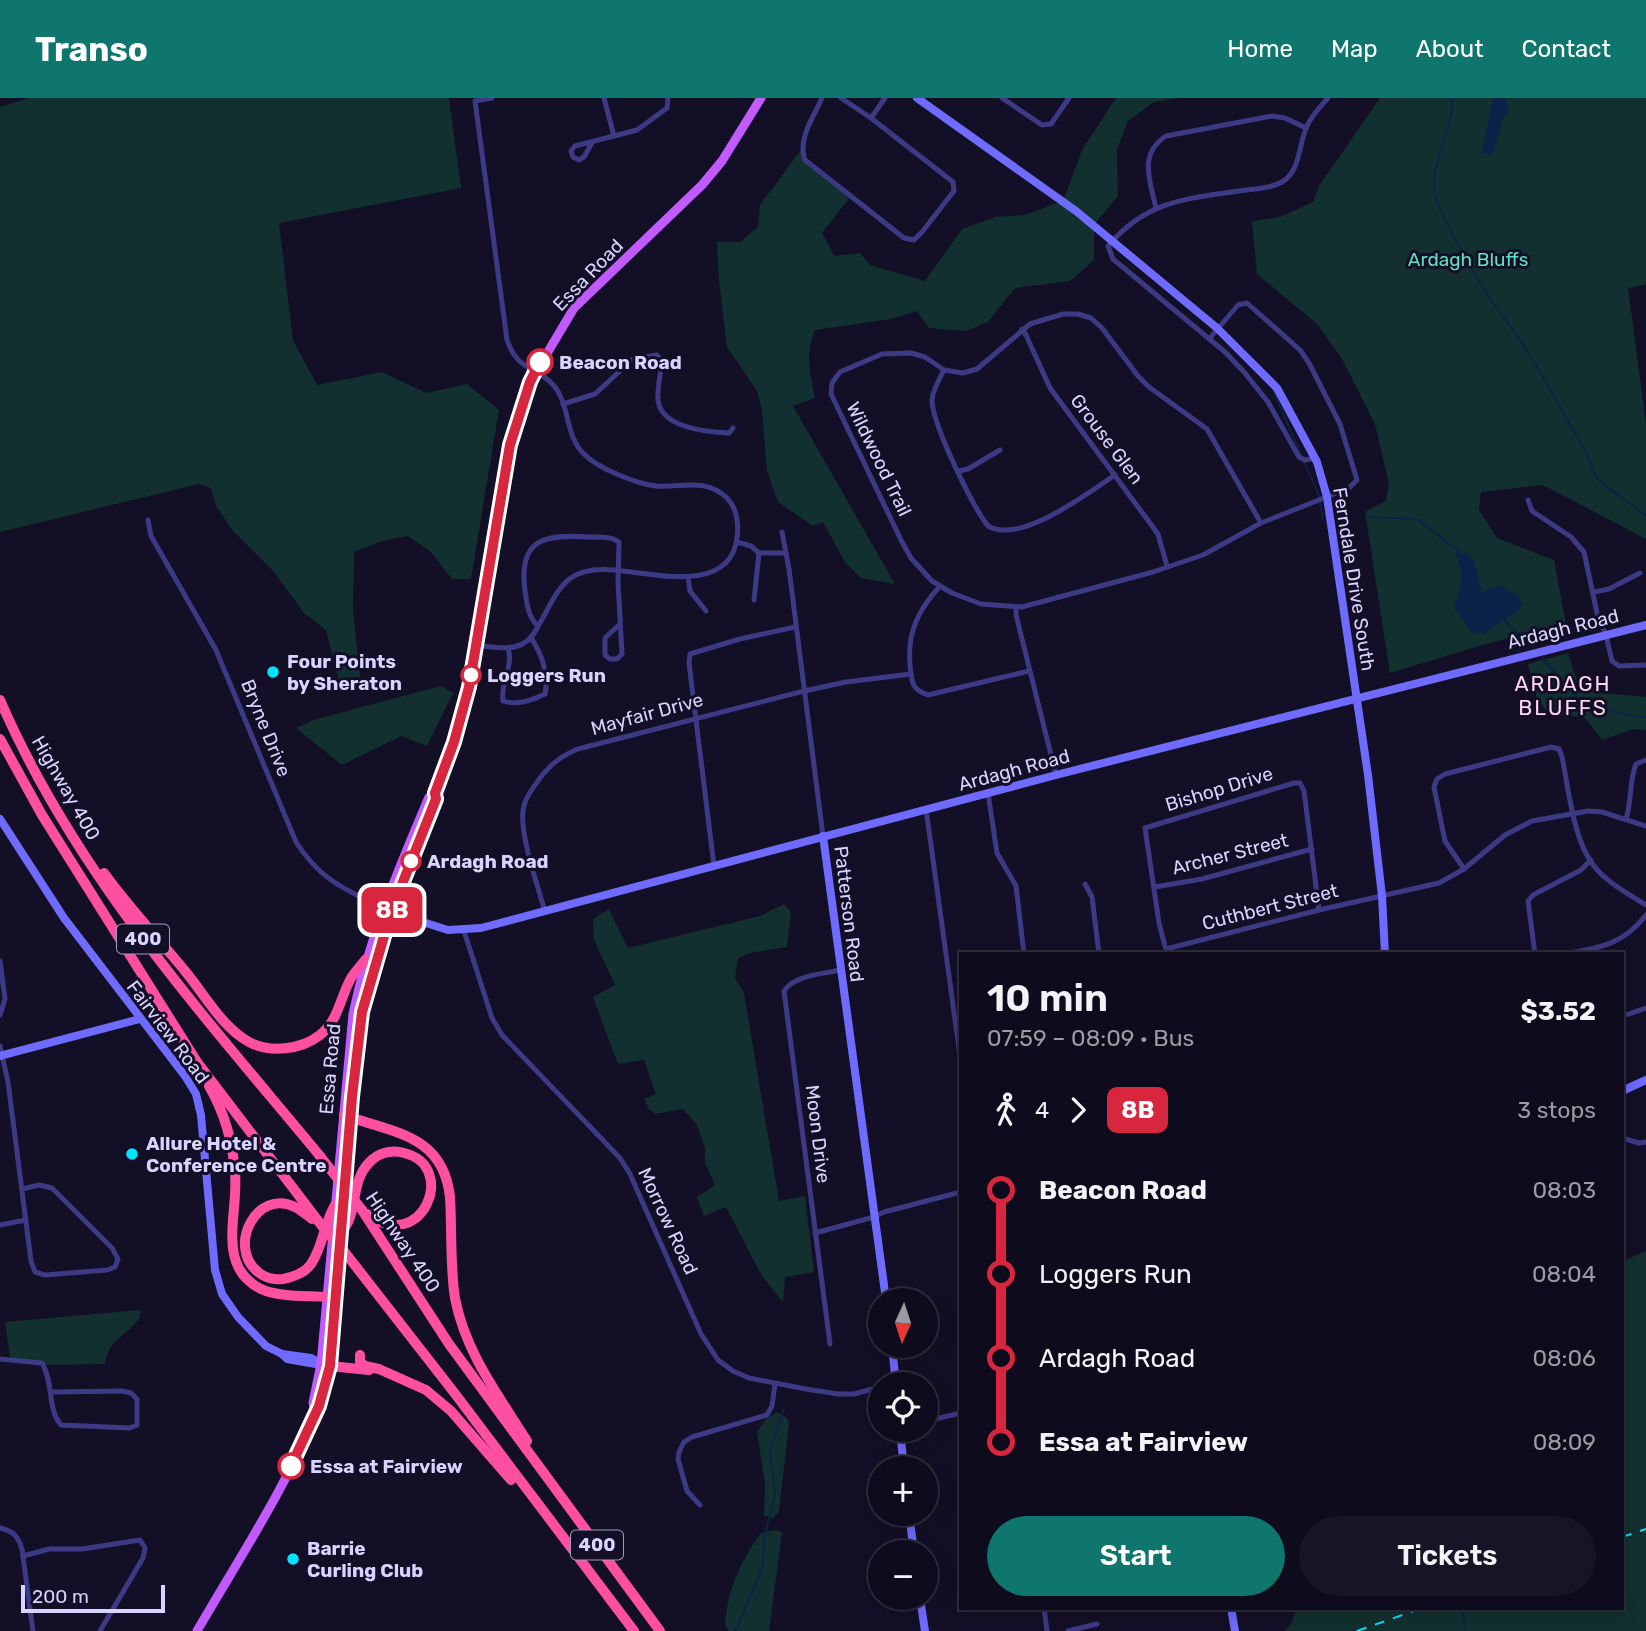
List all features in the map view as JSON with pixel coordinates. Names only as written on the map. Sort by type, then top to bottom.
[{"type":"highway","name":"Highway 400","points":[[0,699],[22,749],[64,823],[118,908],[362,1210],[449,1344],[660,1631]]},
{"type":"highway","name":"Highway 400","points":[[0,739],[42,815],[197,1062],[456,1395],[634,1631]]},
{"type":"highway","points":[[64,823],[225,1022],[252,1044],[281,1049],[293,1047],[320,1035],[333,1021],[350,979],[366,959]]},
{"type":"highway","points":[[197,1062],[229,1136],[236,1174],[232,1240],[234,1261],[242,1274],[261,1289],[332,1301]]},
{"type":"highway","points":[[347,1116],[416,1140],[435,1155],[442,1166],[450,1197],[455,1296],[464,1330],[471,1349],[529,1443],[533,1460]]},
{"type":"highway","points":[[341,1232],[349,1221],[357,1180],[365,1167],[376,1157],[388,1153],[407,1153],[426,1168],[432,1194],[418,1217],[401,1225],[391,1225],[382,1223],[362,1210]]},
{"type":"highway","points":[[322,1226],[293,1206],[269,1206],[251,1219],[243,1242],[245,1255],[250,1265],[270,1278],[278,1280],[299,1274],[310,1265],[327,1218],[335,1205]]},
{"type":"highway","points":[[360,1354],[362,1365],[426,1390],[451,1410],[555,1529]]},
{"type":"highway","points":[[325,1365],[385,1373]]},
{"type":"main road","name":"Essa Road","points":[[325,1365],[341,1232],[353,1014],[366,959],[436,799],[435,793],[454,742],[477,645],[510,445],[535,371],[575,308],[702,185],[722,161],[761,98]]},
{"type":"main road","name":"Essa Road","points":[[197,1631],[281,1486],[319,1406],[332,1301],[335,1205],[347,1116],[362,1012],[387,910]]},
{"type":"street","points":[[477,645],[509,648],[522,645],[531,638],[560,586],[571,576],[590,569],[688,577],[712,574],[727,561],[737,542],[738,523],[728,499],[710,487],[687,484],[656,486],[630,479],[583,454],[569,428],[563,404],[553,384],[517,361],[507,340],[475,101],[492,98]]},
{"type":"street","points":[[604,98],[614,136]]},
{"type":"street","points":[[593,141],[643,127],[667,108],[668,98]]},
{"type":"street","points":[[822,98],[804,138],[801,150],[805,160],[904,238],[914,240],[954,191],[953,182],[841,98]]},
{"type":"street","points":[[871,118],[885,98]]},
{"type":"street","name":"Ferndale Drive South","points":[[917,98],[1113,240],[1217,328],[1277,388],[1315,458],[1326,497],[1358,696],[1382,896],[1385,952]]},
{"type":"street","points":[[1002,98],[1042,125],[1051,124],[1069,98]]},
{"type":"street","points":[[1315,458],[1305,460],[1299,457],[1282,423],[1259,390],[1225,352],[1113,259],[1108,250],[1113,240],[1136,218],[1156,208],[1195,197],[1282,182],[1292,172],[1306,128],[1328,98]]},
{"type":"street","points":[[1156,208],[1148,160],[1155,142],[1166,136],[1273,116],[1286,118],[1306,128]]},
{"type":"street","name":"Wildwood Trail","points":[[944,370],[925,357],[911,353],[882,354],[840,372],[832,383],[831,394],[911,558],[940,586],[981,604],[1016,607],[1203,555],[1261,523],[1349,488],[1357,480],[1346,437],[1309,363],[1300,351],[1247,303],[1238,305],[1217,328]]},
{"type":"street","points":[[1115,475],[1055,515],[1008,531],[996,531],[982,519],[945,442],[932,402],[934,389],[944,370],[963,373],[976,369],[1030,324],[1063,314],[1078,314],[1091,318],[1149,387],[1207,429],[1261,523]]},
{"type":"street","points":[[1209,339],[1217,328]]},
{"type":"street","name":"Grouse Glen","points":[[1021,329],[1050,388],[1158,534],[1167,566]]},
{"type":"street","points":[[563,404],[595,394],[634,359],[657,355],[662,361],[658,400],[667,418],[717,432],[729,433],[733,428]]},
{"type":"street","points":[[959,471],[968,469],[1000,450]]},
{"type":"street","points":[[1528,500],[1532,511],[1580,546],[1587,560],[1597,613],[1614,664],[1646,665]]},
{"type":"street","name":"Bryne Drive","points":[[148,520],[151,536],[216,650],[296,842],[309,863],[325,877],[387,910]]},
{"type":"street","name":"Patterson Road","points":[[782,531],[884,1288]]},
{"type":"street","points":[[538,626],[528,608],[522,573],[526,558],[540,542],[559,535],[616,539],[621,548],[619,571],[622,654],[617,659],[610,659],[606,655],[605,638],[620,624]]},
{"type":"street","points":[[737,542],[751,546],[759,553],[786,553]]},
{"type":"street","points":[[754,600],[759,553]]},
{"type":"street","points":[[1593,592],[1609,589],[1640,573]]},
{"type":"street","points":[[688,577],[690,591],[706,611]]},
{"type":"street","points":[[940,586],[918,613],[910,635],[908,647],[911,674],[917,691],[928,695],[1029,671]]},
{"type":"street","points":[[1016,607],[1029,671],[1056,775]]},
{"type":"street","name":"Ardagh Road","points":[[387,910],[433,927],[464,931],[545,912],[1358,696],[1646,625]]},
{"type":"street","points":[[714,867],[690,654],[795,627]]},
{"type":"street","points":[[509,648],[510,665],[502,695],[503,701],[530,702],[545,694],[547,686],[541,653],[531,638]]},
{"type":"street","name":"Mayfair Drive","points":[[545,912],[523,826],[523,810],[529,793],[550,765],[563,755],[804,691],[911,674]]},
{"type":"street","points":[[1464,869],[1445,841],[1434,787],[1437,779],[1445,774],[1551,747],[1559,749],[1580,839],[1591,860],[1611,882],[1646,905]]},
{"type":"street","points":[[1626,819],[1631,806],[1632,773],[1636,764],[1646,760]]},
{"type":"street","name":"Bishop Drive","points":[[1156,887],[1145,828],[1300,783],[1304,791],[1319,910]]},
{"type":"street","points":[[988,793],[996,851],[1016,886],[1024,952]]},
{"type":"street","points":[[926,809],[959,1039]]},
{"type":"street","name":"Cuthbert Street","points":[[1166,952],[1319,910],[1438,883],[1464,869],[1505,835],[1532,821],[1602,811],[1646,826]]},
{"type":"street","name":"Fairview Road","points":[[0,819],[64,918],[197,1094],[203,1129],[217,1281],[230,1307],[266,1346],[282,1354],[311,1358],[325,1365]]},
{"type":"street","name":"Archer Street","points":[[1156,887],[1202,879],[1312,849]]},
{"type":"street","points":[[1535,952],[1528,901],[1533,895],[1581,870],[1591,860]]},
{"type":"street","points":[[1085,884],[1092,897],[1099,952]]},
{"type":"street","points":[[1156,887],[1159,923],[1166,952]]},
{"type":"street","points":[[1575,952],[1607,946],[1635,929],[1646,915]]},
{"type":"street","name":"Morrow Road","points":[[464,931],[492,1018],[502,1035],[620,1158],[630,1174],[708,1347],[718,1360],[749,1378],[775,1384],[838,1394],[868,1390]]},
{"type":"street","points":[[0,961],[5,999],[0,1015]]},
{"type":"street","name":"Moon Drive","points":[[830,1344],[784,991],[789,983],[798,979],[840,970]]},
{"type":"street","points":[[1624,1015],[1646,1007]]},
{"type":"street","points":[[22,1189],[39,1185],[52,1188],[112,1248],[118,1259],[115,1267],[45,1275],[35,1272],[31,1261],[1,1053],[139,1019]]},
{"type":"street","points":[[1624,1090],[1646,1080]]},
{"type":"street","points":[[1624,1139],[1646,1142]]},
{"type":"street","points":[[815,1233],[959,1193]]},
{"type":"street","points":[[0,1225],[26,1220]]},
{"type":"street","points":[[0,1359],[42,1363],[49,1374],[54,1417],[61,1425],[130,1428],[137,1424],[137,1399],[131,1393],[52,1392]]},
{"type":"street","points":[[700,1505],[687,1491],[678,1459],[682,1445],[692,1437],[767,1415],[772,1406],[775,1384]]},
{"type":"street","points":[[938,1418],[959,1413]]},
{"type":"street","points":[[0,1528],[13,1532],[18,1539],[23,1556],[33,1631]]},
{"type":"street","points":[[23,1556],[49,1549],[82,1549],[139,1540],[145,1548],[143,1558],[100,1631]]},
{"type":"street","points":[[922,1610],[925,1631]]},
{"type":"street","points":[[1044,1610],[1047,1631]]},
{"type":"street","points":[[1231,1610],[1235,1631]]},
{"type":"street","points":[[1068,1631],[1097,1624]]},
{"type":"green space","points":[[29,98],[449,98],[461,188],[279,223],[293,340],[317,385],[382,372],[426,393],[467,384],[499,410],[471,579],[452,579],[431,552],[408,536],[382,541],[354,552],[353,611],[361,684],[341,689],[326,630],[304,613],[274,572],[233,531],[216,506],[211,488],[199,484],[0,532],[0,107]]},
{"type":"green space","points":[[1116,98],[1178,98],[1154,102],[1128,121],[1117,149],[1118,196],[1094,225],[1094,260],[1070,281],[1015,288],[988,322],[966,331],[929,328],[917,311],[891,319],[815,330],[809,356],[815,398],[793,406],[895,584],[861,578],[845,562],[823,522],[813,526],[778,502],[767,471],[762,411],[757,391],[727,347],[717,242],[740,242],[758,227],[760,205],[801,150],[805,160],[851,196],[822,233],[834,256],[860,253],[870,265],[925,281],[962,229],[995,217],[1024,215],[1063,201],[1082,150]]},
{"type":"green space","name":"Ardagh Bluffs","points":[[1380,98],[1646,98],[1646,282],[1645,285],[1628,288],[1646,424],[1646,539],[1543,485],[1481,492],[1479,510],[1497,538],[1554,560],[1566,624],[1482,645],[1390,673],[1365,512],[1386,501],[1389,484],[1375,424],[1342,359],[1317,324],[1257,274],[1252,221],[1280,217],[1313,202],[1319,186]]},
{"type":"green space","points":[[1568,653],[1580,691],[1646,697],[1646,730],[1633,729],[1602,740],[1585,718],[1547,712],[1537,699],[1528,664]]},
{"type":"green space","points":[[441,686],[453,693],[427,746],[401,736],[342,765],[296,728],[313,720]]},
{"type":"green space","points":[[784,904],[791,912],[787,947],[750,953],[738,958],[735,978],[744,993],[779,1201],[805,1196],[814,1272],[785,1277],[783,1302],[762,1276],[726,1207],[704,1216],[697,1197],[715,1185],[705,1163],[705,1148],[697,1125],[683,1109],[656,1114],[649,1109],[644,1099],[656,1094],[644,1060],[618,1064],[593,997],[615,985],[594,940],[593,919],[609,909],[628,948],[760,916]]},
{"type":"green space","points":[[1646,1251],[1646,1631],[1285,1631],[1296,1610],[1624,1610],[1624,1260]]},
{"type":"green space","points":[[140,1310],[140,1317],[135,1324],[110,1348],[105,1364],[43,1365],[10,1357],[5,1322]]},
{"type":"green space","points":[[777,1412],[786,1417],[789,1423],[779,1511],[773,1518],[764,1516],[765,1484],[757,1432],[765,1420]]},
{"type":"green space","points":[[774,1530],[782,1532],[769,1631],[729,1631],[725,1626],[726,1613],[736,1577],[761,1533]]},
{"type":"water","points":[[1493,98],[1506,98],[1509,112],[1504,116],[1490,155],[1482,153]]},
{"type":"water","points":[[1455,552],[1469,554],[1474,561],[1482,591],[1500,586],[1516,594],[1522,604],[1519,610],[1484,634],[1473,634],[1454,608],[1461,580]]},
{"type":"waterway","points":[[1440,209],[1434,182],[1452,98]]},
{"type":"waterway","points":[[1442,214],[1482,287],[1532,359]]},
{"type":"waterway","points":[[1535,364],[1582,445],[1598,480],[1646,516]]},
{"type":"waterway","points":[[1272,388],[1302,457]]},
{"type":"waterway","points":[[1304,462],[1319,495],[1323,519]]},
{"type":"waterway","points":[[1369,517],[1417,519],[1460,552]]},
{"type":"waterway","points":[[1504,620],[1532,646]]},
{"type":"waterway","points":[[1542,658],[1581,702],[1631,716],[1646,717]]},
{"type":"waterway","points":[[734,1631],[763,1566],[764,1539],[775,1495],[770,1450],[784,1409]]},
{"type":"waterway","points":[[1462,1610],[1465,1631]]},
{"type":"railway","points":[[1624,1536],[1646,1529]]},
{"type":"railway","points":[[1357,1631],[1416,1610]]},
{"type":"bus line","name":"8B","points":[[291,1466],[319,1406],[330,1366],[352,1097],[362,1012],[391,912],[436,799],[435,793],[454,742],[477,645],[510,445],[530,382],[540,362]]},
{"type":"place","name":"Beacon Road","points":[[540,362]]},
{"type":"place","name":"Four Points by Sheraton","points":[[273,672]]},
{"type":"place","name":"Loggers Run","points":[[471,675]]},
{"type":"place","name":"Ardagh Road","points":[[411,861]]},
{"type":"place","name":"Allure Hotel & Conference Centre","points":[[132,1154]]},
{"type":"place","name":"Essa at Fairview","points":[[291,1466]]},
{"type":"place","name":"Barrie Curling Club","points":[[293,1559]]},
{"type":"district","name":"ARDAGH BLUFFS","points":[[1563,695]]}]
